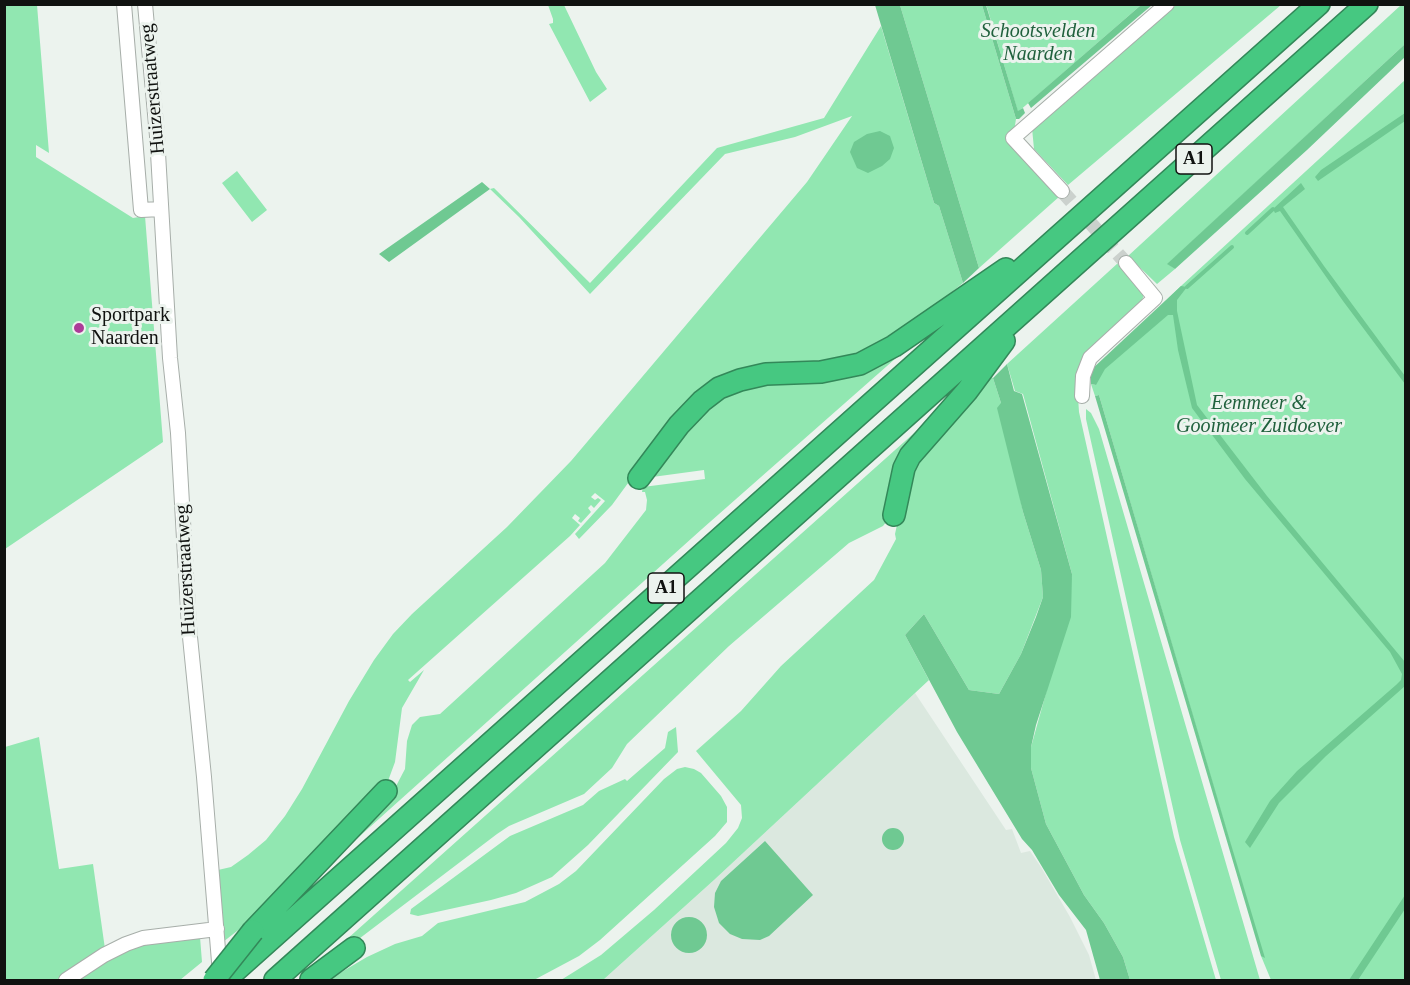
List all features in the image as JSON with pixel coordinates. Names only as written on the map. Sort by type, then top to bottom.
[{"type":"highway","name":"A1","points":[[225,981],[1319,4]]},
{"type":"highway","name":"A1","points":[[275,981],[1367,4]]},
{"type":"highway","name":"A1","points":[[639,478],[679,425],[713,392],[732,382],[758,375],[831,371],[860,364],[894,346],[1076,222]]},
{"type":"highway","name":"A1","points":[[894,515],[904,468],[910,456],[967,391],[1029,307]]},
{"type":"highway","points":[[214,981],[253,931],[386,791]]},
{"type":"highway","points":[[311,981],[354,948]]},
{"type":"street","name":"Huizerstraatweg","points":[[124,4],[141,210],[161,209]]},
{"type":"street","name":"Huizerstraatweg","points":[[145,4],[157,136],[170,358],[178,433],[189,627],[220,981]]},
{"type":"street","points":[[1062,191],[1013,138],[1167,4]]},
{"type":"street","points":[[1082,396],[1085,366],[1090,358],[1155,298],[1126,263]]},
{"type":"street","points":[[66,981],[104,955],[143,938],[217,929]]},
{"type":"shaded area","points":[[875,5],[900,5],[979,268],[963,283],[939,206],[934,203]]},
{"type":"shaded area","points":[[982,5],[986,5],[1018,111],[1023,108],[1025,113],[1019,119],[1016,119]]},
{"type":"shaded area","points":[[1141,5],[1152,5],[1031,108],[1028,103]]},
{"type":"shaded area","points":[[1405,44],[1405,57],[1307,150],[1175,269],[1167,264]]},
{"type":"shaded area","points":[[1405,113],[1405,121],[1318,181],[1315,177],[1321,170]]},
{"type":"shaded area","points":[[880,131],[890,136],[894,148],[890,159],[868,173],[857,168],[850,152],[854,142],[867,134]]},
{"type":"shaded area","points":[[482,182],[490,189],[389,262],[379,254]]},
{"type":"shaded area","points":[[1301,183],[1305,189],[1283,207],[1405,376],[1405,384],[1280,211],[1275,213],[1273,209]]},
{"type":"shaded area","points":[[1181,286],[1187,287],[1177,300],[1177,311],[1197,405],[1267,496],[1405,662],[1405,686],[1326,756],[1279,803],[1250,848],[1245,842],[1270,801],[1297,771],[1396,685],[1401,680],[1402,674],[1390,652],[1245,479],[1192,408],[1178,350],[1173,315],[1168,315],[1105,369],[1096,385],[1091,384],[1091,370]]},
{"type":"shaded area","points":[[1007,364],[1014,391],[1022,394],[1072,574],[1071,617],[1036,725],[1031,747],[1031,768],[1046,824],[1084,895],[1104,923],[1123,957],[1130,980],[1100,980],[1086,930],[1059,895],[1032,850],[1022,839],[957,732],[905,635],[924,614],[969,690],[999,694],[1021,654],[1036,617],[1043,597],[1041,570],[1023,512],[997,408],[1001,403],[993,378]]},
{"type":"shaded area","points":[[1099,395],[1265,958],[1261,956],[1095,396]]},
{"type":"shaded area","points":[[915,693],[1006,830],[1012,829],[1021,853],[1030,851],[1041,867],[1089,955],[1096,980],[603,980],[714,880]]},
{"type":"shaded area","points":[[893,828],[901,831],[904,839],[901,847],[893,850],[885,847],[882,839],[885,831]]},
{"type":"shaded area","points":[[765,841],[813,895],[769,936],[760,940],[742,939],[730,934],[719,923],[714,907],[715,893],[721,881]]},
{"type":"shaded area","points":[[1405,895],[1405,909],[1358,980],[1349,980]]},
{"type":"shaded area","points":[[689,917],[702,922],[707,935],[702,948],[689,953],[676,948],[671,935],[676,922]]},
{"type":"green space","name":"Schootsvelden Naarden","points":[[986,4],[1141,5],[1018,112]]},
{"type":"green space","name":"Sportpark Naarden","points":[[5,5],[37,5],[49,153],[36,145],[36,157],[133,218],[145,216],[163,442],[5,549]]},
{"type":"green space","points":[[548,5],[564,5],[596,72],[607,89],[590,102],[549,24],[553,23],[553,19]]},
{"type":"green space","points":[[900,5],[982,5],[1016,119],[1012,144],[1060,196],[979,268]]},
{"type":"green space","points":[[1176,5],[1281,5],[1068,185],[1034,149],[1032,128]]},
{"type":"green space","points":[[1401,5],[1405,5],[1405,44],[1168,264],[1175,269],[1157,284],[1128,256]]},
{"type":"green space","points":[[881,26],[934,203],[939,206],[963,283],[931,309],[861,357],[749,371],[653,449],[612,505],[579,539],[575,534],[605,501],[595,493],[591,497],[601,500],[594,508],[591,505],[588,508],[591,512],[581,523],[578,521],[580,518],[575,514],[572,518],[580,525],[570,536],[408,680],[410,682],[424,670],[402,708],[395,762],[388,781],[314,859],[310,855],[255,917],[223,942],[218,870],[231,867],[248,855],[266,840],[285,816],[349,701],[393,634],[507,527],[571,461],[807,182],[852,116],[795,137],[725,154],[590,294],[490,189],[494,188],[590,283],[717,148],[824,118]]},
{"type":"green space","name":"Eemmeer & Gooimeer Zuidoever","points":[[1405,80],[1405,980],[1271,980],[1261,956],[1263,956],[1099,395],[1095,396],[1091,384],[1096,385],[1094,371],[1181,286]]},
{"type":"green space","points":[[237,171],[267,210],[252,222],[222,183]]},
{"type":"green space","points":[[1118,263],[1144,294],[1140,307],[1097,346],[1078,397],[1079,412],[1174,837],[1216,980],[1130,980],[1123,957],[1104,923],[1084,895],[1046,824],[1031,768],[1031,747],[1046,693],[1072,574],[1023,394],[1015,391],[1007,364]]},
{"type":"green space","points":[[929,329],[322,870],[395,788],[405,769],[407,741],[412,725],[420,717],[440,714],[605,563],[646,510],[647,500],[645,492],[642,492],[643,487],[705,479],[704,470],[645,478],[720,393],[802,377]]},
{"type":"green space","points":[[990,376],[993,378],[1001,403],[1023,512],[1041,570],[1043,597],[1021,654],[999,694],[969,690],[924,614],[905,635],[929,680],[603,980],[561,980],[601,955],[654,910],[726,843],[738,828],[742,818],[741,805],[696,751],[741,711],[781,666],[874,580],[896,539],[895,534],[909,470]]},
{"type":"green space","points":[[941,409],[883,526],[849,543],[729,646],[627,744],[612,768],[584,794],[509,826],[318,970],[309,973]]},
{"type":"green space","points":[[1086,409],[1091,413],[1099,429],[1260,980],[1221,980],[1180,840],[1086,419]]},
{"type":"green space","points":[[676,727],[678,752],[588,845],[552,877],[516,893],[491,900],[418,916],[410,914],[411,909],[510,836],[583,805],[599,791],[625,779],[627,781],[665,748],[668,732]]},
{"type":"green space","points":[[39,737],[59,869],[93,864],[105,949],[56,980],[5,980],[5,747]]},
{"type":"green space","points":[[685,767],[701,773],[721,796],[727,807],[727,822],[715,836],[600,940],[579,956],[534,980],[328,980],[367,957],[395,944],[422,936],[438,923],[525,902],[559,884],[576,871],[664,779],[677,769]]},
{"type":"green space","points":[[200,937],[202,962],[180,980],[78,980],[116,956],[142,945]]},
{"type":"waterway","points":[[1247,233],[1273,209]]},
{"type":"waterway","points":[[1187,287],[1232,247]]},
{"type":"tunnel","points":[[1062,191],[1126,263]]},
{"type":"place","name":"Sportpark Naarden","points":[[79,328]]}]
